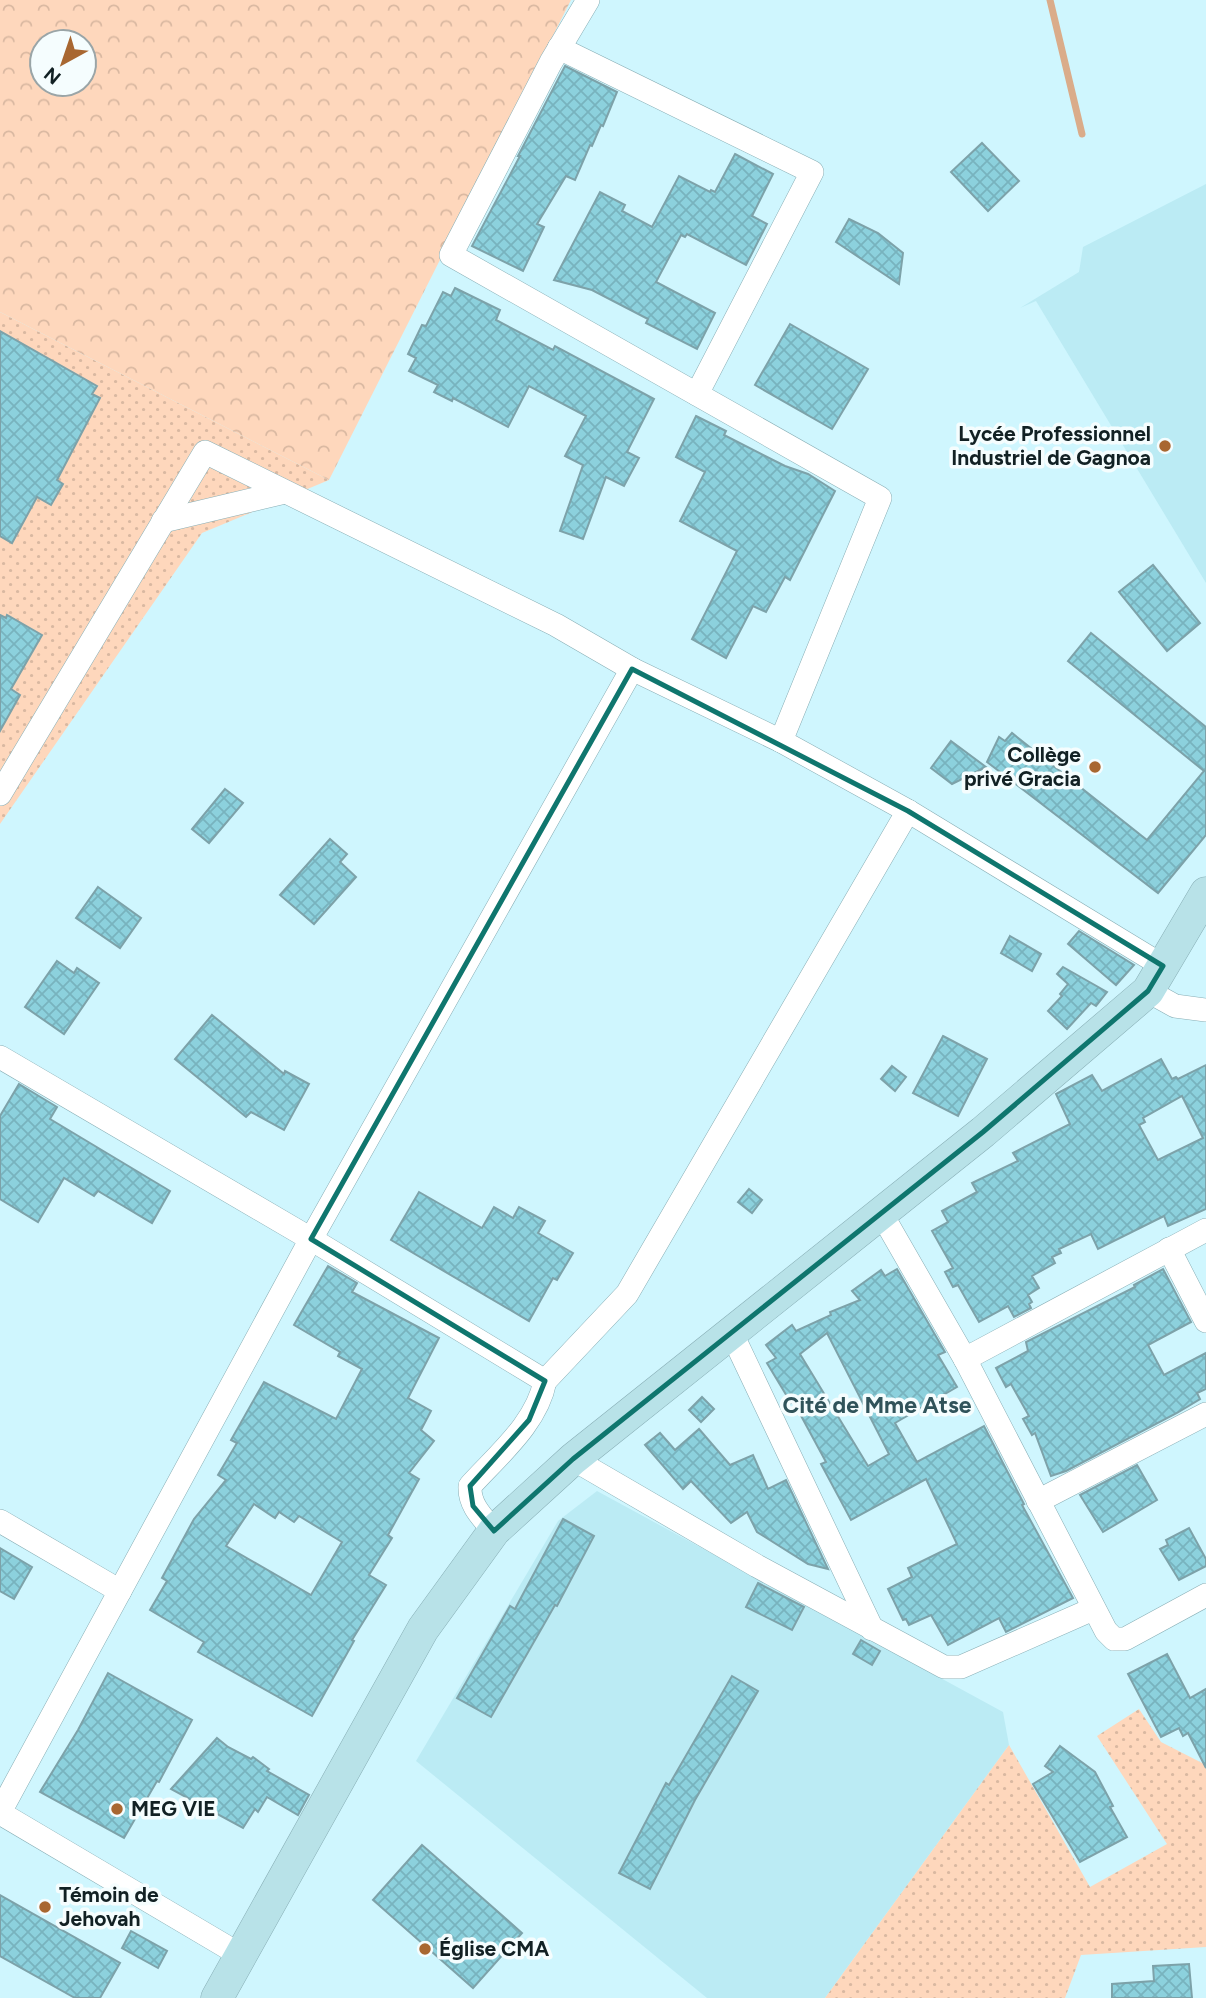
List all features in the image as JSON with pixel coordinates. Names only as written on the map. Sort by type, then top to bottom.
[{"type":"street","points":[[587,0],[559,48],[451,255],[880,498],[781,741]]},
{"type":"street","points":[[559,48],[812,172],[697,394]]},
{"type":"street","points":[[0,794],[205,452],[556,625],[632,669],[781,741],[908,811],[1155,979],[1175,1006],[1206,1010]]},
{"type":"street","points":[[163,521],[285,492]]},
{"type":"street","points":[[242,1956],[0,1813],[312,1239],[632,669]]},
{"type":"street","points":[[494,1531],[473,1506],[470,1486],[529,1420],[541,1399],[545,1381],[627,1294],[908,811]]},
{"type":"street","points":[[217,1998],[423,1629],[494,1531],[573,1459],[982,1132],[1155,979],[1206,893]]},
{"type":"street","points":[[0,1057],[312,1239],[545,1381]]},
{"type":"street","points":[[881,1213],[965,1359],[1106,1631],[1114,1639],[1125,1639],[1206,1595]]},
{"type":"street","points":[[965,1359],[1206,1230]]},
{"type":"street","points":[[1169,1249],[1206,1321]]},
{"type":"street","points":[[732,1334],[872,1629]]},
{"type":"street","points":[[1038,1501],[1206,1414]]},
{"type":"street","points":[[573,1459],[709,1539],[944,1667],[961,1667],[1093,1609]]},
{"type":"street","points":[[0,1521],[120,1591]]},
{"type":"highlighted area","points":[[632,669],[908,811],[1163,966],[1148,991],[983,1132],[573,1459],[494,1531],[473,1506],[470,1486],[529,1420],[545,1381],[311,1239]]},
{"type":"shaded area","name":"Lycée Professionnel Industriel de Gagnoa","points":[[1206,184],[1206,583],[1036,301],[1020,308],[1079,272],[1083,247]]},
{"type":"shaded area","points":[[597,1491],[1003,1712],[1009,1745],[825,1998],[707,1998],[416,1761],[558,1521]]},
{"type":"green space","points":[[0,0],[571,0],[329,480],[0,312]]},
{"type":"green space","points":[[0,312],[329,480],[202,533],[0,824]]},
{"type":"green space","points":[[1139,1709],[1161,1742],[1206,1765],[1206,1947],[1081,1955],[1065,1998],[825,1998],[1009,1745],[1090,1887],[1167,1844],[1097,1736]]},
{"type":"building","points":[[565,66],[617,92],[575,180],[566,176],[537,224],[544,227],[523,271],[472,246]]},
{"type":"building","points":[[982,143],[1019,181],[988,211],[951,172]]},
{"type":"building","points":[[735,154],[773,174],[752,216],[767,224],[746,265],[687,234],[685,237],[681,235],[656,282],[715,313],[697,349],[646,323],[648,319],[592,290],[554,280],[600,192],[625,205],[622,211],[652,227],[679,176],[715,192]]},
{"type":"building","points":[[849,219],[878,233],[903,253],[899,284],[836,242]]},
{"type":"building","points":[[455,288],[500,310],[496,320],[553,350],[555,346],[654,399],[627,452],[639,458],[624,486],[606,477],[583,539],[560,531],[583,465],[565,456],[586,416],[529,386],[508,427],[453,398],[452,401],[434,392],[438,385],[409,371],[416,358],[408,354],[422,325],[426,326],[443,292],[451,296]]},
{"type":"building","points":[[790,324],[868,369],[832,429],[755,385]]},
{"type":"building","points":[[0,331],[97,386],[92,394],[100,398],[57,480],[63,484],[51,505],[37,497],[12,543],[0,536]]},
{"type":"building","points":[[696,416],[726,431],[724,435],[785,466],[808,474],[835,491],[790,580],[785,577],[766,612],[753,606],[726,658],[692,639],[737,551],[680,521],[705,472],[676,457]]},
{"type":"building","points":[[1153,565],[1200,623],[1167,651],[1119,592]]},
{"type":"building","points":[[0,615],[6,618],[7,615],[42,635],[11,689],[20,695],[0,731]]},
{"type":"building","points":[[1091,633],[1206,727],[1206,835],[1158,893],[987,762],[999,737],[1005,741],[1012,733],[1147,840],[1204,771],[1068,661]]},
{"type":"building","points":[[951,741],[986,767],[952,784],[931,768]]},
{"type":"building","points":[[225,789],[243,803],[209,843],[192,829]]},
{"type":"building","points":[[330,839],[347,854],[340,862],[356,877],[314,924],[280,895]]},
{"type":"building","points":[[98,887],[141,918],[120,948],[76,918]]},
{"type":"building","points":[[1079,931],[1134,965],[1116,985],[1068,944]]},
{"type":"building","points":[[1010,936],[1041,954],[1032,971],[1001,953]]},
{"type":"building","points":[[57,961],[74,973],[77,968],[99,983],[64,1034],[25,1007]]},
{"type":"building","points":[[1063,967],[1107,992],[1096,1006],[1091,1003],[1067,1029],[1048,1011],[1062,996],[1060,994],[1068,984],[1057,974]]},
{"type":"building","points":[[212,1015],[284,1074],[285,1071],[309,1084],[284,1130],[251,1112],[246,1117],[175,1059]]},
{"type":"building","points":[[943,1036],[987,1059],[958,1116],[913,1093]]},
{"type":"building","points":[[1161,1059],[1172,1079],[1178,1079],[1206,1065],[1206,1209],[1168,1226],[1164,1216],[1098,1249],[1091,1234],[1059,1249],[1061,1253],[1052,1257],[1055,1263],[1032,1276],[1039,1288],[1028,1295],[1032,1302],[1029,1304],[1031,1308],[1014,1317],[1008,1306],[979,1322],[958,1285],[953,1287],[945,1272],[953,1268],[932,1231],[948,1222],[942,1211],[977,1192],[972,1183],[1018,1161],[1013,1153],[1070,1124],[1056,1094],[1092,1075],[1102,1091]],"holes":[[[1182,1096],[1203,1138],[1158,1160],[1139,1125],[1145,1122],[1143,1118]]]},
{"type":"building","points":[[892,1066],[906,1077],[895,1091],[881,1079]]},
{"type":"building","points":[[19,1084],[57,1107],[50,1119],[170,1191],[152,1223],[98,1191],[94,1196],[64,1178],[38,1222],[0,1199],[0,1116]]},
{"type":"building","points":[[749,1189],[762,1200],[752,1213],[738,1202]]},
{"type":"building","points":[[419,1192],[482,1228],[494,1207],[513,1218],[519,1207],[545,1221],[538,1233],[573,1253],[557,1280],[553,1278],[529,1321],[391,1240]]},
{"type":"building","points":[[328,1266],[357,1283],[352,1292],[439,1338],[408,1398],[431,1411],[421,1430],[434,1441],[409,1473],[419,1479],[388,1535],[392,1538],[369,1575],[386,1585],[352,1640],[354,1641],[312,1716],[198,1652],[204,1642],[150,1610],[167,1581],[162,1578],[194,1519],[226,1480],[218,1475],[237,1443],[231,1440],[264,1382],[336,1419],[362,1369],[338,1356],[340,1352],[294,1325]],"holes":[[[254,1504],[275,1518],[279,1512],[294,1522],[299,1516],[342,1542],[311,1595],[226,1546]]]},
{"type":"building","points":[[897,1269],[945,1352],[938,1355],[957,1387],[895,1423],[917,1462],[984,1426],[1024,1504],[1022,1505],[1073,1598],[1006,1632],[999,1618],[948,1645],[931,1615],[909,1625],[906,1619],[903,1620],[888,1589],[912,1577],[908,1568],[957,1544],[926,1479],[851,1520],[821,1464],[826,1462],[793,1401],[791,1403],[767,1363],[776,1358],[766,1345],[792,1325],[796,1331],[831,1315],[830,1312],[860,1300],[852,1291],[881,1270],[885,1276]],"holes":[[[827,1333],[889,1454],[868,1466],[800,1354]]]},
{"type":"building","points":[[1163,1269],[1191,1322],[1148,1345],[1164,1375],[1206,1353],[1206,1389],[1197,1393],[1200,1399],[1177,1413],[1066,1471],[1051,1476],[1035,1433],[1032,1435],[1023,1419],[1029,1416],[1011,1384],[1006,1387],[996,1368],[1028,1351],[1026,1342],[1135,1287],[1134,1285]]},
{"type":"building","points":[[702,1397],[714,1409],[701,1422],[689,1410]]},
{"type":"building","points":[[699,1429],[730,1465],[753,1455],[768,1489],[786,1480],[828,1569],[808,1564],[757,1532],[747,1512],[731,1523],[691,1481],[683,1489],[645,1445],[660,1433],[675,1450]]},
{"type":"building","points":[[1137,1465],[1157,1500],[1103,1532],[1080,1495]]},
{"type":"building","points":[[563,1519],[594,1536],[557,1606],[555,1605],[491,1717],[457,1698],[510,1606],[515,1609]]},
{"type":"building","points":[[1189,1528],[1206,1559],[1206,1566],[1179,1580],[1160,1549],[1168,1545],[1166,1540]]},
{"type":"building","points":[[0,1548],[32,1567],[14,1599],[0,1591]]},
{"type":"building","points":[[758,1583],[804,1607],[792,1630],[746,1607]]},
{"type":"building","points":[[861,1640],[880,1651],[872,1665],[853,1654]]},
{"type":"building","points":[[1167,1654],[1190,1698],[1206,1689],[1206,1768],[1188,1733],[1183,1736],[1179,1728],[1161,1737],[1128,1674]]},
{"type":"building","points":[[108,1673],[192,1720],[159,1782],[157,1781],[124,1838],[40,1792],[78,1730]]},
{"type":"building","points":[[732,1676],[758,1691],[695,1800],[650,1889],[619,1873],[666,1783],[669,1785]]},
{"type":"building","points":[[217,1738],[228,1747],[251,1759],[253,1757],[269,1769],[267,1771],[309,1795],[298,1815],[267,1797],[258,1812],[255,1809],[243,1828],[171,1789]]},
{"type":"building","points":[[1060,1746],[1095,1772],[1127,1837],[1080,1862],[1033,1784],[1053,1772],[1045,1766]]},
{"type":"building","points":[[422,1845],[522,1933],[473,1988],[373,1900]]},
{"type":"building","points":[[0,1895],[120,1963],[100,1998],[75,1998],[0,1956]]},
{"type":"building","points":[[131,1931],[167,1951],[158,1968],[122,1948]]},
{"type":"building","points":[[1189,1964],[1192,1998],[1112,1998],[1112,1984],[1154,1981],[1153,1966]]},
{"type":"waterway","points":[[1050,0],[1082,134]]},
{"type":"place","name":"Lycée Professionnel Industriel de Gagnoa","points":[[1165,446]]},
{"type":"place","name":"Collège privé Gracia","points":[[1095,767]]},
{"type":"place","name":"MEG VIE","points":[[117,1809]]},
{"type":"place","name":"Témoin de Jehovah","points":[[45,1907]]},
{"type":"place","name":"Église CMA","points":[[425,1949]]},
{"type":"district","name":"Cité de Mme Atse","points":[[877,1405]]}]
